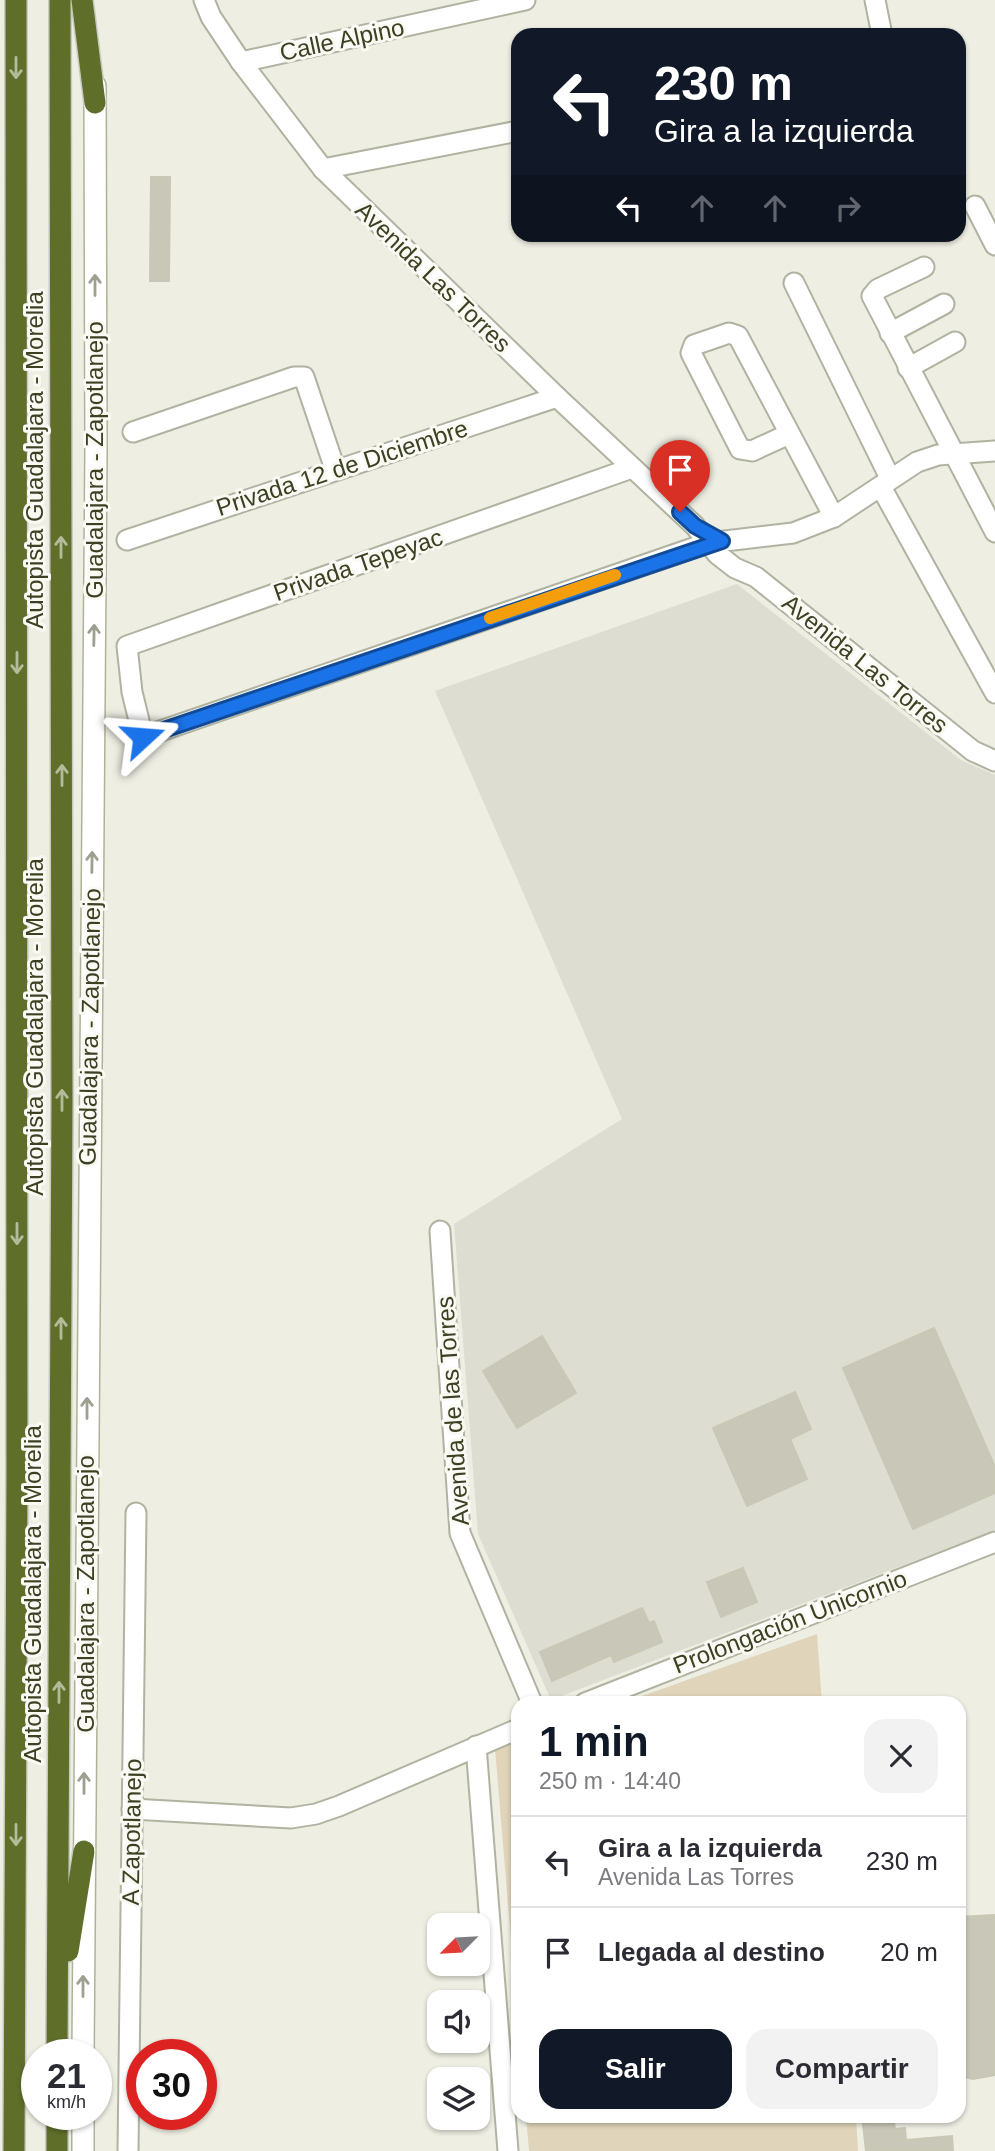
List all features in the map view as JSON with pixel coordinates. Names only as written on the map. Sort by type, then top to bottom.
[{"type":"highway","name":"Autopista Guadalajara - Morelia","points":[[14,2151],[17,1486],[16,0]]},
{"type":"highway","name":"Autopista Guadalajara - Morelia","points":[[57,2039],[62,1104],[61,0]]},
{"type":"highway","points":[[82,0],[95,103]]},
{"type":"highway","points":[[58,2022],[84,1851]]},
{"type":"highway","points":[[57,2130],[57,2151]]},
{"type":"street","name":"Guadalajara - Zapotlanejo","points":[[83,2039],[96,450],[93,0]]},
{"type":"street","name":"Avenida Las Torres","points":[[204,0],[211,17],[241,62],[323,169],[557,397],[695,526],[715,542],[746,559],[756,576],[973,751],[995,761]]},
{"type":"street","name":"Calle Alpino","points":[[241,62],[525,0]]},
{"type":"street","points":[[874,0],[880,28]]},
{"type":"street","points":[[323,169],[511,132]]},
{"type":"street","points":[[975,206],[995,245]]},
{"type":"street","points":[[924,267],[872,293],[908,368],[956,454],[995,532]]},
{"type":"street","points":[[794,282],[886,483],[995,693]]},
{"type":"street","points":[[890,333],[944,304]]},
{"type":"street","points":[[789,434],[752,452],[740,449],[693,357],[691,348],[729,333],[738,336],[834,517]]},
{"type":"street","points":[[908,368],[956,342]]},
{"type":"street","points":[[133,432],[294,377],[304,377],[335,469]]},
{"type":"street","name":"Privada 12 de Diciembre","points":[[127,540],[557,397]]},
{"type":"street","points":[[715,542],[793,533],[834,517],[917,462],[938,455],[995,451]]},
{"type":"street","name":"Privada Tepeyac","points":[[632,468],[127,646],[132,692],[143,737],[715,542]]},
{"type":"street","name":"Avenida de las Torres","points":[[440,1231],[460,1533],[529,1696]]},
{"type":"street","name":"A Zapotlanejo","points":[[128,2151],[136,1513]]},
{"type":"street","name":"Prolongación Unicornio","points":[[603,1696],[995,1542]]},
{"type":"street","points":[[132,1809],[291,1818],[316,1814],[511,1732]]},
{"type":"street","points":[[476,1746],[508,2151]]},
{"type":"street","points":[[83,2130],[83,2151]]},
{"type":"shaded area","points":[[737,584],[961,760],[995,775],[995,1530],[561,1696],[549,1696],[478,1534],[454,1224],[622,1119],[435,691]]},
{"type":"shaded area","points":[[817,1634],[821,1696],[642,1696]]},
{"type":"shaded area","points":[[511,1742],[511,1941],[495,1748]]},
{"type":"shaded area","points":[[527,2123],[856,2123],[858,2151],[529,2151]]},
{"type":"building","points":[[151,177],[170,177],[169,281],[150,281]]},
{"type":"building","points":[[934,1328],[995,1467],[995,1493],[913,1529],[843,1368]]},
{"type":"building","points":[[542,1336],[576,1393],[517,1428],[483,1371]]},
{"type":"building","points":[[795,1392],[811,1429],[790,1439],[807,1479],[747,1506],[713,1428]]},
{"type":"building","points":[[743,1568],[757,1602],[721,1617],[707,1582]]},
{"type":"building","points":[[642,1608],[649,1623],[654,1621],[662,1642],[614,1662],[611,1655],[552,1681],[540,1652]]},
{"type":"building","points":[[995,1915],[995,2075],[973,2079],[966,2078],[966,1917]]},
{"type":"building","points":[[863,2123],[894,2123],[895,2129],[905,2128],[906,2140],[952,2136],[953,2151],[866,2151]]},
{"type":"slow traffic","points":[[490,618],[615,575]]},
{"type":"route","points":[[143,737],[708,543],[722,541],[695,526],[680,512]]}]
